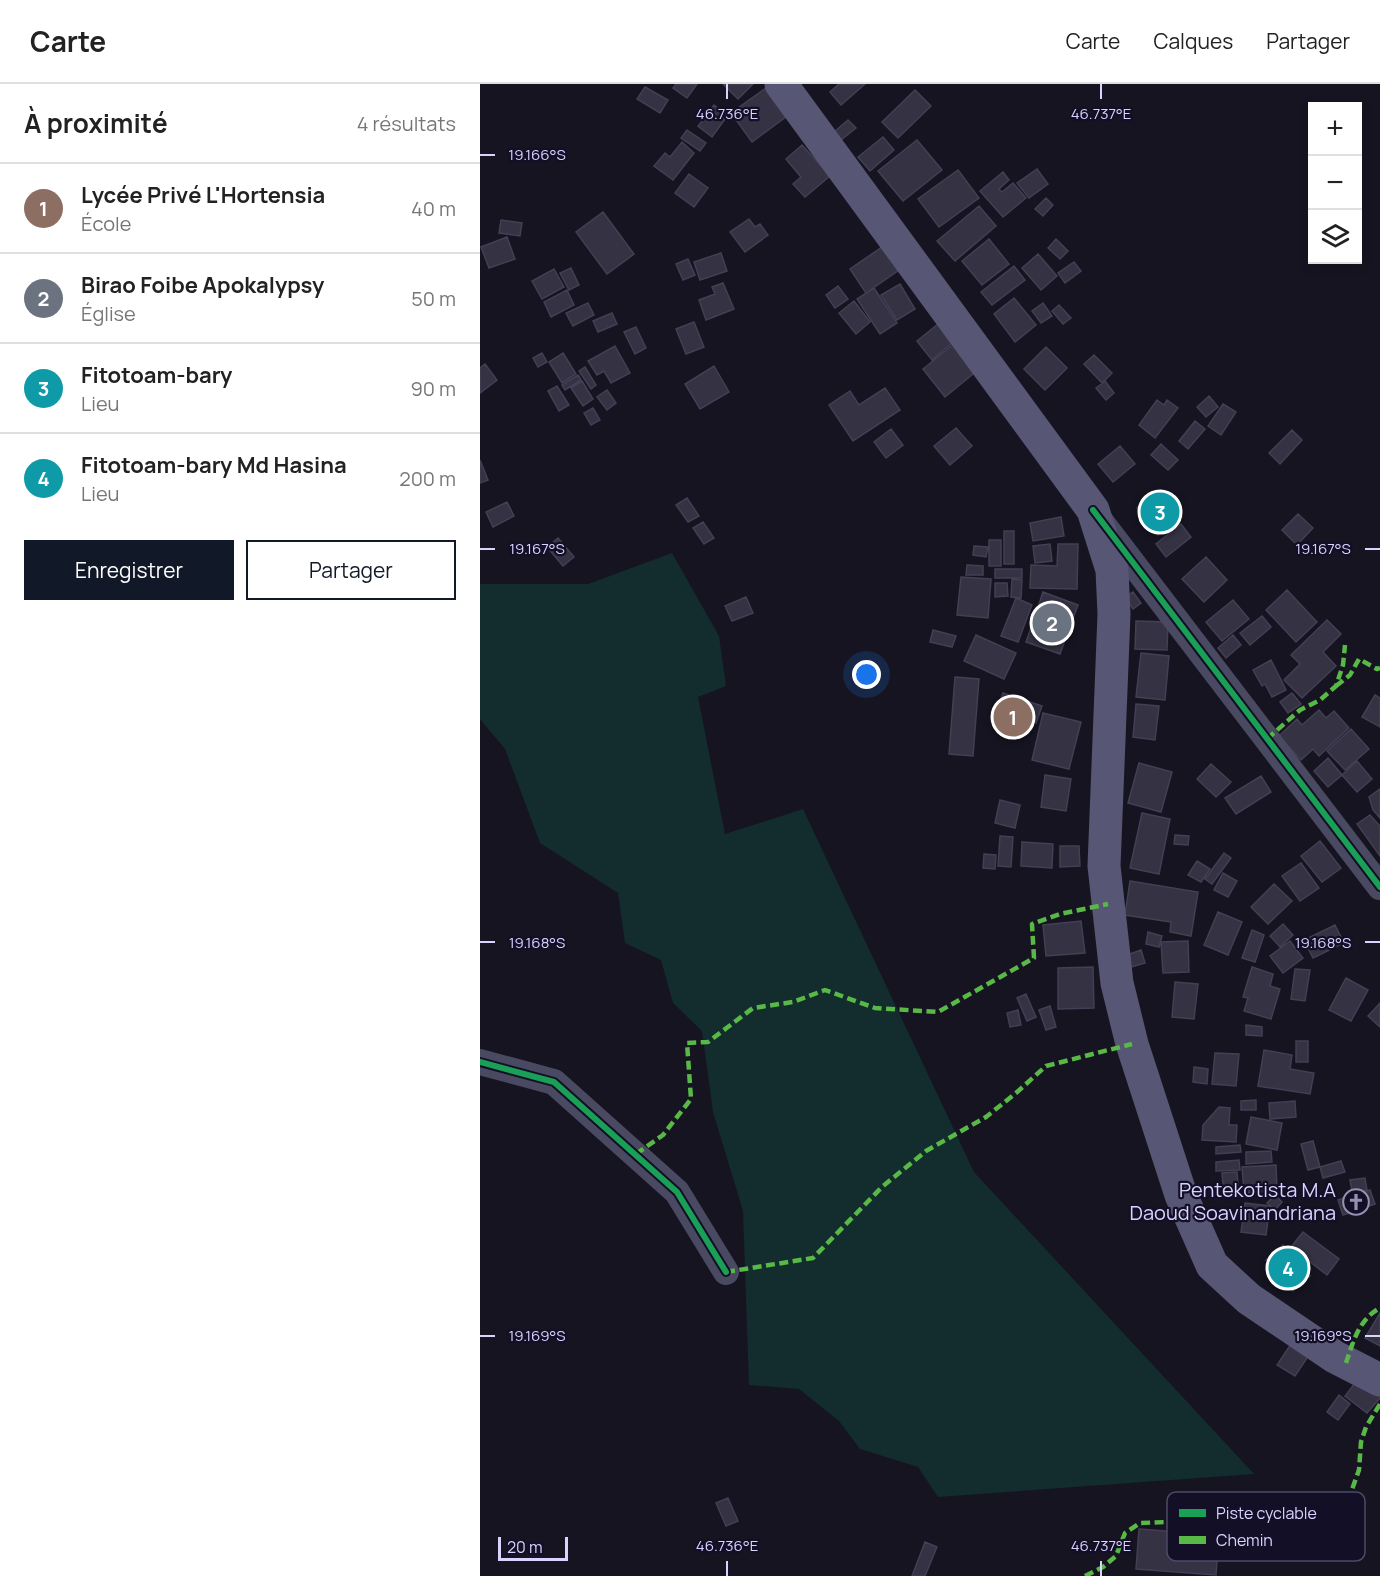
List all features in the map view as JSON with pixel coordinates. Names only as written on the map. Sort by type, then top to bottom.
[{"type":"main road","points":[[781,84],[1093,510],[1113,570],[1114,614],[1104,866],[1117,983],[1132,1044],[1180,1195],[1212,1265],[1234,1286],[1249,1299],[1335,1357],[1380,1380]]},
{"type":"street","points":[[1093,510],[1380,887]]},
{"type":"street","points":[[480,1062],[554,1082],[677,1192],[726,1272]]},
{"type":"green space","points":[[672,553],[719,636],[726,686],[698,697],[725,834],[803,809],[974,1172],[1254,1474],[938,1497],[918,1467],[860,1449],[839,1421],[799,1389],[749,1385],[743,1211],[713,1112],[702,1031],[673,1003],[661,960],[625,943],[618,893],[540,843],[505,749],[480,719],[480,584],[588,584]]},
{"type":"building","points":[[676,84],[697,84],[687,98],[673,88]]},
{"type":"building","points":[[723,84],[753,84],[738,99]]},
{"type":"building","points":[[839,84],[865,84],[841,105],[830,92]]},
{"type":"building","points":[[645,87],[668,100],[660,113],[637,99]]},
{"type":"building","points":[[766,88],[787,116],[752,142],[731,113]]},
{"type":"building","points":[[915,90],[931,106],[898,138],[882,122]]},
{"type":"building","points":[[714,105],[728,115],[712,137],[698,126]]},
{"type":"building","points":[[848,120],[856,128],[841,140],[834,132]]},
{"type":"building","points":[[687,130],[706,143],[700,151],[681,138]]},
{"type":"building","points":[[883,137],[894,150],[870,171],[858,157]]},
{"type":"building","points":[[917,140],[942,170],[903,201],[878,171]]},
{"type":"building","points":[[682,142],[694,153],[673,180],[654,166],[665,153],[670,157]]},
{"type":"building","points":[[802,145],[830,176],[805,197],[793,184],[801,177],[786,159]]},
{"type":"building","points":[[1037,169],[1048,184],[1029,198],[1017,183]]},
{"type":"building","points":[[958,170],[979,198],[939,227],[918,199]]},
{"type":"building","points":[[1003,172],[1009,180],[999,189],[1002,192],[1013,183],[1026,198],[1003,217],[980,191]]},
{"type":"building","points":[[689,174],[708,188],[694,207],[675,193]]},
{"type":"building","points":[[1046,198],[1053,205],[1043,216],[1035,209]]},
{"type":"building","points":[[979,206],[996,226],[955,261],[937,241]]},
{"type":"building","points":[[603,212],[634,254],[607,274],[576,232]]},
{"type":"building","points":[[749,219],[755,227],[760,224],[768,235],[745,252],[730,232]]},
{"type":"building","points":[[501,220],[522,223],[520,236],[499,233]]},
{"type":"building","points":[[507,237],[515,259],[489,268],[481,247]]},
{"type":"building","points":[[989,239],[1009,264],[982,285],[962,261]]},
{"type":"building","points":[[1056,239],[1068,251],[1060,259],[1048,248]]},
{"type":"building","points":[[882,247],[899,270],[866,293],[850,269]]},
{"type":"building","points":[[721,253],[727,271],[700,280],[694,262]]},
{"type":"building","points":[[1038,254],[1057,276],[1041,290],[1022,268]]},
{"type":"building","points":[[688,259],[695,275],[683,280],[676,264]]},
{"type":"building","points":[[1074,262],[1081,271],[1065,283],[1058,273]]},
{"type":"building","points":[[1014,266],[1025,280],[992,305],[981,292]]},
{"type":"building","points":[[571,268],[579,285],[569,290],[560,273]]},
{"type":"building","points":[[554,269],[564,287],[542,299],[532,281]]},
{"type":"building","points":[[723,283],[734,309],[706,320],[699,300],[715,294],[712,287]]},
{"type":"building","points":[[900,284],[915,309],[897,320],[881,295]]},
{"type":"building","points":[[838,286],[848,299],[835,308],[826,295]]},
{"type":"building","points":[[874,288],[897,323],[880,334],[857,299]]},
{"type":"building","points":[[567,290],[574,305],[551,317],[544,302]]},
{"type":"building","points":[[1014,298],[1036,325],[1015,342],[994,314]]},
{"type":"building","points":[[854,301],[870,322],[856,334],[839,313]]},
{"type":"building","points":[[588,303],[594,315],[573,326],[566,313]]},
{"type":"building","points":[[1043,303],[1052,316],[1041,323],[1032,311]]},
{"type":"building","points":[[1059,305],[1071,318],[1063,324],[1052,311]]},
{"type":"building","points":[[612,313],[617,324],[598,332],[593,321]]},
{"type":"building","points":[[694,322],[704,347],[686,354],[676,329]]},
{"type":"building","points":[[938,324],[953,342],[932,360],[917,341]]},
{"type":"building","points":[[636,327],[646,348],[635,354],[624,332]]},
{"type":"building","points":[[955,343],[978,370],[945,397],[923,369]]},
{"type":"building","points":[[615,346],[630,373],[611,383],[604,371],[597,375],[588,361]]},
{"type":"building","points":[[1046,347],[1067,368],[1045,390],[1024,369]]},
{"type":"building","points":[[542,353],[547,362],[538,367],[533,358]]},
{"type":"building","points":[[563,353],[576,374],[562,383],[549,362]]},
{"type":"building","points":[[1094,355],[1112,373],[1102,383],[1084,364]]},
{"type":"building","points":[[485,364],[497,380],[480,393],[480,368]]},
{"type":"building","points":[[714,366],[729,392],[700,409],[685,384]]},
{"type":"building","points":[[585,367],[596,385],[591,389],[579,371]]},
{"type":"building","points":[[578,375],[581,380],[565,390],[562,385]]},
{"type":"building","points":[[582,381],[593,399],[583,406],[571,388]]},
{"type":"building","points":[[1105,381],[1114,393],[1106,400],[1096,388]]},
{"type":"building","points":[[557,386],[569,405],[559,411],[548,391]]},
{"type":"building","points":[[885,388],[900,410],[853,441],[829,405],[850,391],[859,405]]},
{"type":"building","points":[[607,390],[616,403],[607,410],[597,397]]},
{"type":"building","points":[[1209,396],[1218,407],[1206,417],[1197,407]]},
{"type":"building","points":[[1157,400],[1164,405],[1167,400],[1178,408],[1155,438],[1139,425]]},
{"type":"building","points":[[1223,404],[1236,412],[1221,435],[1208,426]]},
{"type":"building","points":[[593,408],[600,420],[591,425],[584,413]]},
{"type":"building","points":[[1195,421],[1205,429],[1188,449],[1179,441]]},
{"type":"building","points":[[956,428],[972,446],[950,465],[934,446]]},
{"type":"building","points":[[891,429],[903,445],[886,458],[874,442]]},
{"type":"building","points":[[1292,430],[1302,440],[1280,464],[1269,453]]},
{"type":"building","points":[[1161,444],[1178,460],[1168,470],[1151,455]]},
{"type":"building","points":[[1120,446],[1135,464],[1113,482],[1098,464]]},
{"type":"building","points":[[480,460],[488,480],[480,483]]},
{"type":"building","points":[[1161,490],[1182,517],[1158,535],[1137,508]]},
{"type":"building","points":[[687,498],[699,516],[688,522],[676,505]]},
{"type":"building","points":[[507,502],[514,516],[493,527],[486,512]]},
{"type":"building","points":[[1298,514],[1313,528],[1297,545],[1282,530]]},
{"type":"building","points":[[1061,517],[1064,536],[1033,541],[1030,523]]},
{"type":"building","points":[[703,522],[714,538],[704,544],[693,528]]},
{"type":"building","points":[[1181,524],[1191,537],[1166,557],[1156,544]]},
{"type":"building","points":[[1004,531],[1014,531],[1014,564],[1004,564]]},
{"type":"building","points":[[558,538],[574,557],[563,566],[547,547]]},
{"type":"building","points":[[989,540],[1001,540],[1001,566],[989,566]]},
{"type":"building","points":[[1050,544],[1052,561],[1035,563],[1033,546]]},
{"type":"building","points":[[1058,544],[1078,544],[1077,589],[1030,588],[1031,565],[1057,566]]},
{"type":"building","points":[[974,546],[988,547],[986,557],[973,555]]},
{"type":"building","points":[[1206,557],[1227,580],[1204,602],[1182,579]]},
{"type":"building","points":[[967,565],[983,566],[983,575],[966,575]]},
{"type":"building","points":[[995,569],[1022,569],[1022,578],[995,578]]},
{"type":"building","points":[[961,577],[991,579],[988,618],[957,615]]},
{"type":"building","points":[[1012,579],[1022,580],[1021,598],[1011,597]]},
{"type":"building","points":[[995,583],[1007,583],[1008,596],[995,597]]},
{"type":"building","points":[[1287,590],[1317,622],[1296,642],[1266,610]]},
{"type":"building","points":[[1043,592],[1078,605],[1060,654],[1026,642]]},
{"type":"building","points":[[1133,592],[1141,603],[1133,609],[1125,597]]},
{"type":"building","points":[[746,597],[753,613],[732,621],[725,606]]},
{"type":"building","points":[[1016,598],[1032,605],[1018,642],[1001,636]]},
{"type":"building","points":[[1233,600],[1249,619],[1222,641],[1206,622]]},
{"type":"building","points":[[1262,616],[1271,627],[1250,645],[1240,633]]},
{"type":"building","points":[[1327,620],[1341,634],[1323,652],[1336,666],[1302,698],[1284,680],[1300,664],[1291,655]]},
{"type":"building","points":[[1136,621],[1168,622],[1167,650],[1135,649]]},
{"type":"building","points":[[933,630],[956,636],[952,647],[930,642]]},
{"type":"building","points":[[976,635],[1016,653],[1004,679],[964,661]]},
{"type":"building","points":[[1233,635],[1241,645],[1226,658],[1218,648]]},
{"type":"building","points":[[1141,653],[1169,656],[1165,700],[1136,697]]},
{"type":"building","points":[[1271,660],[1286,690],[1272,697],[1265,684],[1262,686],[1253,670]]},
{"type":"building","points":[[955,677],[979,679],[973,756],[949,754]]},
{"type":"building","points":[[1003,693],[1042,706],[1036,723],[997,710]]},
{"type":"building","points":[[1292,693],[1301,704],[1288,713],[1280,702]]},
{"type":"building","points":[[1375,695],[1380,698],[1380,727],[1362,717]]},
{"type":"building","points":[[1136,704],[1159,706],[1155,740],[1133,737]]},
{"type":"building","points":[[1319,710],[1326,718],[1334,711],[1349,728],[1319,756],[1313,749],[1301,760],[1279,736],[1297,719],[1302,725]]},
{"type":"building","points":[[1043,713],[1081,722],[1069,769],[1032,760]]},
{"type":"building","points":[[1351,729],[1369,749],[1345,770],[1327,751]]},
{"type":"building","points":[[1328,758],[1342,775],[1328,787],[1314,771]]},
{"type":"building","points":[[1357,761],[1372,779],[1357,792],[1342,775]]},
{"type":"building","points":[[1139,763],[1172,772],[1161,812],[1128,803]]},
{"type":"building","points":[[1211,764],[1231,782],[1216,797],[1197,779]]},
{"type":"building","points":[[1045,775],[1071,779],[1066,811],[1041,807]]},
{"type":"building","points":[[1261,776],[1271,792],[1236,814],[1225,798]]},
{"type":"building","points":[[1380,789],[1380,818],[1373,810],[1369,797]]},
{"type":"building","points":[[1000,800],[1020,805],[1015,828],[995,823]]},
{"type":"building","points":[[1142,813],[1170,819],[1159,874],[1130,868]]},
{"type":"building","points":[[1370,815],[1380,826],[1380,856],[1357,824]]},
{"type":"building","points":[[1175,835],[1189,836],[1188,845],[1174,844]]},
{"type":"building","points":[[1000,836],[1013,837],[1011,867],[998,866]]},
{"type":"building","points":[[1320,841],[1341,868],[1322,882],[1301,856]]},
{"type":"building","points":[[1022,842],[1053,844],[1052,868],[1021,866]]},
{"type":"building","points":[[1060,846],[1079,846],[1080,866],[1060,867]]},
{"type":"building","points":[[1224,853],[1231,858],[1212,884],[1205,879]]},
{"type":"building","points":[[984,854],[996,855],[995,869],[983,868]]},
{"type":"building","points":[[1197,861],[1210,869],[1201,882],[1188,875]]},
{"type":"building","points":[[1301,863],[1319,888],[1300,901],[1282,876]]},
{"type":"building","points":[[1223,873],[1237,881],[1228,897],[1214,890]]},
{"type":"building","points":[[1130,881],[1198,892],[1191,936],[1170,932],[1171,922],[1125,915]]},
{"type":"building","points":[[1274,884],[1292,901],[1268,924],[1251,907]]},
{"type":"building","points":[[1218,912],[1242,922],[1228,955],[1204,945]]},
{"type":"building","points":[[1081,921],[1085,953],[1046,956],[1043,925]]},
{"type":"building","points":[[1283,924],[1293,935],[1280,947],[1270,936]]},
{"type":"building","points":[[1335,925],[1344,943],[1313,958],[1304,940]]},
{"type":"building","points":[[1252,930],[1264,935],[1255,962],[1242,958]]},
{"type":"building","points":[[1148,932],[1162,936],[1159,947],[1146,944]]},
{"type":"building","points":[[1188,941],[1189,972],[1163,973],[1161,942]]},
{"type":"building","points":[[1290,941],[1303,958],[1283,973],[1270,956]]},
{"type":"building","points":[[1141,950],[1145,963],[1131,967],[1127,955]]},
{"type":"building","points":[[1093,967],[1094,1008],[1058,1009],[1058,968]]},
{"type":"building","points":[[1252,967],[1273,974],[1270,986],[1280,989],[1271,1019],[1244,1011],[1248,998],[1243,997]]},
{"type":"building","points":[[1295,969],[1310,970],[1305,1001],[1291,999]]},
{"type":"building","points":[[1346,978],[1368,990],[1351,1021],[1329,1010]]},
{"type":"building","points":[[1175,982],[1198,984],[1194,1019],[1172,1017]]},
{"type":"building","points":[[1026,994],[1036,1017],[1027,1021],[1017,998]]},
{"type":"building","points":[[1380,1003],[1380,1027],[1368,1016]]},
{"type":"building","points":[[1050,1006],[1056,1027],[1046,1030],[1039,1010]]},
{"type":"building","points":[[1018,1010],[1021,1025],[1010,1027],[1007,1013]]},
{"type":"building","points":[[1246,1025],[1262,1027],[1262,1036],[1246,1035]]},
{"type":"building","points":[[1296,1041],[1308,1041],[1308,1062],[1296,1062]]},
{"type":"building","points":[[1264,1050],[1292,1055],[1290,1069],[1314,1073],[1310,1094],[1258,1086]]},
{"type":"building","points":[[1215,1053],[1239,1054],[1236,1086],[1212,1084]]},
{"type":"building","points":[[1194,1067],[1208,1069],[1207,1084],[1193,1082]]},
{"type":"building","points":[[1256,1100],[1256,1110],[1241,1110],[1241,1101]]},
{"type":"building","points":[[1295,1101],[1296,1117],[1270,1119],[1269,1103]]},
{"type":"building","points":[[1219,1107],[1230,1108],[1229,1125],[1237,1125],[1236,1142],[1202,1140],[1203,1125]]},
{"type":"building","points":[[1251,1117],[1282,1123],[1277,1150],[1246,1144]]},
{"type":"building","points":[[1313,1141],[1320,1167],[1308,1170],[1301,1144]]},
{"type":"building","points":[[1240,1145],[1241,1152],[1216,1154],[1216,1147]]},
{"type":"building","points":[[1271,1151],[1272,1162],[1246,1164],[1246,1152]]},
{"type":"building","points":[[1239,1160],[1240,1170],[1216,1171],[1216,1162]]},
{"type":"building","points":[[1341,1161],[1345,1172],[1323,1178],[1320,1167]]},
{"type":"building","points":[[1276,1165],[1277,1191],[1244,1193],[1242,1167]]},
{"type":"building","points":[[1237,1172],[1239,1195],[1224,1197],[1222,1173]]},
{"type":"building","points":[[1365,1178],[1367,1190],[1352,1191],[1350,1180]]},
{"type":"building","points":[[1370,1190],[1375,1204],[1343,1215],[1338,1200]]},
{"type":"building","points":[[1275,1195],[1282,1202],[1275,1210],[1267,1203]]},
{"type":"building","points":[[1245,1203],[1270,1206],[1266,1235],[1241,1232]]},
{"type":"building","points":[[1303,1232],[1339,1259],[1327,1275],[1291,1247]]},
{"type":"building","points":[[1283,1245],[1310,1276],[1293,1291],[1266,1260]]},
{"type":"building","points":[[1380,1313],[1380,1346],[1365,1338]]},
{"type":"building","points":[[1295,1338],[1313,1349],[1295,1376],[1277,1365]]},
{"type":"building","points":[[1362,1374],[1380,1388],[1380,1398],[1367,1413],[1345,1396]]},
{"type":"building","points":[[1339,1395],[1350,1404],[1338,1420],[1327,1412]]},
{"type":"building","points":[[728,1498],[738,1521],[726,1526],[716,1503]]},
{"type":"building","points":[[1139,1529],[1167,1531],[1167,1561],[1217,1561],[1216,1575],[1136,1569]]},
{"type":"building","points":[[925,1542],[937,1547],[925,1576],[912,1576]]},
{"type":"marked path","points":[[1267,739],[1300,710],[1320,700],[1336,686],[1343,665],[1345,645]]},
{"type":"marked path","points":[[1336,686],[1350,675],[1359,659],[1377,669],[1380,668]]},
{"type":"marked path","points":[[636,1154],[663,1135],[691,1099],[687,1043],[708,1042],[753,1008],[793,1002],[825,990],[875,1008],[938,1012],[1034,958],[1032,924],[1060,914],[1108,904]]},
{"type":"marked path","points":[[726,1272],[813,1258],[882,1187],[926,1151],[986,1117],[1046,1066],[1132,1044]]},
{"type":"marked path","points":[[1346,1363],[1354,1339],[1362,1325],[1380,1308]]},
{"type":"marked path","points":[[1351,1492],[1359,1470],[1361,1442],[1366,1427],[1380,1404]]},
{"type":"marked path","points":[[1085,1576],[1103,1567],[1116,1556],[1125,1533],[1140,1523],[1167,1522]]},
{"type":"cycle path","points":[[1093,510],[1380,887]]},
{"type":"cycle path","points":[[480,1062],[554,1082],[677,1192],[726,1272]]},
{"type":"place","name":"Fitotoam-bary","points":[[1160,512]]},
{"type":"place","name":"Birao Foibe Apokalypsy","points":[[1052,623]]},
{"type":"place","name":"Lycée Privé L'Hortensia","points":[[1013,717]]},
{"type":"place","name":"Pentekotista M.A Daoud Soavinandriana","points":[[1356,1202]]},
{"type":"place","name":"Fitotoam-bary Md Hasina","points":[[1288,1268]]}]
